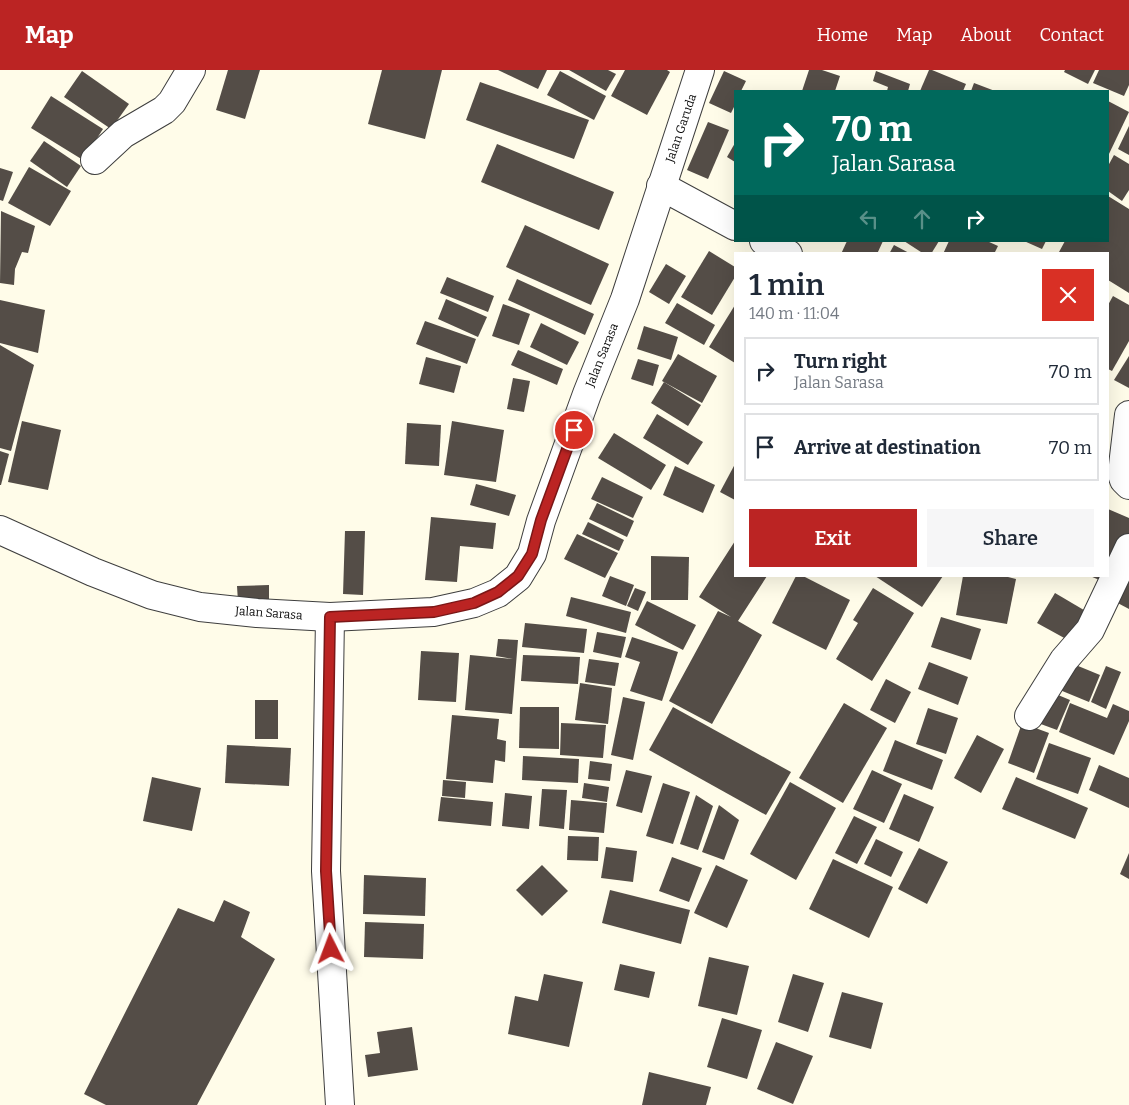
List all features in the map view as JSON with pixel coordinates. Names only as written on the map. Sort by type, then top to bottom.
[{"type":"street","points":[[95,160],[123,134],[164,110],[172,102],[191,70]]},
{"type":"street","name":"Jalan Garuda","points":[[661,186],[700,70]]},
{"type":"street","points":[[661,186],[734,225]]},
{"type":"street","name":"Jalan Sarasa","points":[[0,530],[93,572],[152,595],[200,607],[257,613],[330,617],[434,612],[474,603],[498,592],[518,576],[532,554],[541,520],[625,299],[661,186]]},
{"type":"street","points":[[766,242],[784,252]]},
{"type":"street","points":[[1109,423],[1129,415],[1122,474],[1124,480],[1129,485]]},
{"type":"street","points":[[1029,716],[1064,660],[1090,630],[1129,548]]},
{"type":"street","points":[[330,617],[326,871],[340,1105]]},
{"type":"building","points":[[228,70],[260,70],[245,119],[216,110]]},
{"type":"building","points":[[382,70],[442,70],[425,139],[368,124]]},
{"type":"building","points":[[498,70],[547,70],[538,89]]},
{"type":"building","points":[[569,70],[608,70],[616,74],[606,91]]},
{"type":"building","points":[[625,70],[667,70],[670,72],[647,115],[611,96]]},
{"type":"building","points":[[809,70],[822,70],[840,76],[835,90],[802,90]]},
{"type":"building","points":[[929,70],[966,84],[963,90],[920,90]]},
{"type":"building","points":[[1065,70],[1095,70],[1088,84],[1064,72]]},
{"type":"building","points":[[1099,70],[1129,70],[1129,85],[1124,96],[1093,83]]},
{"type":"building","points":[[82,71],[129,104],[111,129],[64,97]]},
{"type":"building","points":[[560,71],[606,96],[594,120],[547,95]]},
{"type":"building","points":[[724,71],[746,81],[742,90],[734,90],[734,107],[731,113],[709,103]]},
{"type":"building","points":[[876,71],[910,84],[908,90],[887,90],[888,87],[873,81]]},
{"type":"building","points":[[480,82],[589,120],[574,159],[466,120]]},
{"type":"building","points":[[974,83],[992,90],[971,90]]},
{"type":"building","points":[[51,96],[103,129],[83,160],[31,128]]},
{"type":"building","points":[[1109,102],[1129,112],[1109,154]]},
{"type":"building","points":[[708,122],[729,130],[708,179],[687,170]]},
{"type":"building","points":[[1129,126],[1129,155],[1118,149]]},
{"type":"building","points":[[44,141],[81,166],[67,187],[30,161]]},
{"type":"building","points":[[497,144],[614,192],[599,230],[481,182]]},
{"type":"building","points":[[734,145],[734,161],[727,157]]},
{"type":"building","points":[[1114,155],[1129,164],[1129,190],[1122,201],[1109,192],[1109,164]]},
{"type":"building","points":[[29,167],[71,191],[50,226],[8,203]]},
{"type":"building","points":[[0,168],[13,172],[3,201],[0,200]]},
{"type":"building","points":[[1109,197],[1129,209],[1129,293],[1109,281],[1109,252],[1059,252],[1064,242],[1109,242]]},
{"type":"building","points":[[1,211],[35,226],[28,253],[22,252],[15,269],[14,285],[0,283]]},
{"type":"building","points":[[525,225],[609,264],[591,305],[506,267]]},
{"type":"building","points":[[847,242],[883,242],[878,252],[842,252]]},
{"type":"building","points":[[906,242],[938,242],[932,252],[921,252]]},
{"type":"building","points":[[949,242],[989,242],[998,246],[995,252],[944,252]]},
{"type":"building","points":[[1026,242],[1046,242],[1042,249]]},
{"type":"building","points":[[894,245],[907,252],[890,252]]},
{"type":"building","points":[[709,251],[734,266],[734,279],[712,315],[681,297]]},
{"type":"building","points":[[666,264],[686,276],[669,304],[649,292]]},
{"type":"building","points":[[447,277],[494,296],[488,312],[440,293]]},
{"type":"building","points":[[517,279],[594,314],[585,335],[508,300]]},
{"type":"building","points":[[1113,296],[1129,305],[1129,341],[1112,371],[1109,370],[1109,303]]},
{"type":"building","points":[[446,299],[487,317],[478,337],[438,319]]},
{"type":"building","points":[[0,300],[45,310],[38,353],[0,343]]},
{"type":"building","points":[[677,303],[715,325],[704,345],[665,323]]},
{"type":"building","points":[[503,304],[530,314],[519,345],[492,336]]},
{"type":"building","points":[[734,307],[734,362],[709,347]]},
{"type":"building","points":[[425,321],[476,339],[467,364],[416,344]]},
{"type":"building","points":[[541,323],[579,342],[567,365],[530,347]]},
{"type":"building","points":[[644,326],[678,337],[671,360],[637,349]]},
{"type":"building","points":[[0,345],[34,365],[11,451],[0,448]]},
{"type":"building","points":[[518,350],[563,369],[557,385],[511,365]]},
{"type":"building","points":[[678,354],[717,376],[702,403],[662,381]]},
{"type":"building","points":[[1129,356],[1129,388],[1114,380]]},
{"type":"building","points":[[426,357],[461,366],[454,393],[419,384]]},
{"type":"building","points":[[638,359],[659,365],[653,386],[631,379]]},
{"type":"building","points":[[513,378],[530,381],[524,412],[507,409]]},
{"type":"building","points":[[664,382],[701,405],[688,426],[651,403]]},
{"type":"building","points":[[657,414],[703,442],[688,465],[643,438]]},
{"type":"building","points":[[22,421],[61,430],[48,490],[8,482]]},
{"type":"building","points":[[452,421],[504,430],[496,482],[444,475]]},
{"type":"building","points":[[407,423],[441,425],[439,466],[405,464]]},
{"type":"building","points":[[614,433],[666,465],[651,490],[598,458]]},
{"type":"building","points":[[0,451],[9,454],[1,485],[0,485]]},
{"type":"building","points":[[675,466],[715,485],[703,513],[663,495]]},
{"type":"building","points":[[734,466],[734,499],[720,492]]},
{"type":"building","points":[[602,477],[643,497],[633,518],[591,499]]},
{"type":"building","points":[[476,484],[516,495],[509,516],[470,505]]},
{"type":"building","points":[[597,503],[634,521],[627,537],[589,519]]},
{"type":"building","points":[[1109,509],[1129,518],[1129,540],[1111,585],[1092,577],[1109,577]]},
{"type":"building","points":[[431,517],[496,523],[493,549],[460,546],[457,582],[425,580]]},
{"type":"building","points":[[588,522],[624,540],[619,551],[582,534]]},
{"type":"building","points":[[345,531],[365,531],[363,595],[343,594]]},
{"type":"building","points":[[577,534],[618,553],[605,578],[564,559]]},
{"type":"building","points":[[734,543],[734,577],[766,577],[738,621],[762,635],[712,724],[669,701],[718,611],[731,617],[699,597]]},
{"type":"building","points":[[651,556],[689,557],[688,600],[651,600]]},
{"type":"building","points":[[1129,567],[1129,609],[1112,600]]},
{"type":"building","points":[[610,576],[634,585],[626,606],[602,596]]},
{"type":"building","points":[[795,577],[805,577],[850,600],[826,650],[772,623]]},
{"type":"building","points":[[877,577],[942,577],[922,607]]},
{"type":"building","points":[[963,577],[1008,577],[1016,579],[1007,624],[956,615]]},
{"type":"building","points":[[269,585],[269,601],[238,602],[237,586]]},
{"type":"building","points":[[635,588],[646,592],[638,611],[627,606]]},
{"type":"building","points":[[873,588],[914,613],[872,681],[836,659],[858,623],[853,620]]},
{"type":"building","points":[[1055,593],[1094,616],[1077,645],[1037,623]]},
{"type":"building","points":[[571,597],[631,612],[626,633],[566,616]]},
{"type":"building","points":[[647,601],[696,625],[683,650],[635,625]]},
{"type":"building","points":[[941,617],[981,629],[971,660],[931,647]]},
{"type":"building","points":[[525,623],[587,629],[584,653],[522,647]]},
{"type":"building","points":[[597,632],[626,637],[621,658],[593,652]]},
{"type":"building","points":[[632,637],[678,652],[662,701],[630,691],[640,662],[625,657]]},
{"type":"building","points":[[498,639],[518,640],[512,714],[465,710],[470,655],[513,659],[496,656]]},
{"type":"building","points":[[421,651],[459,653],[456,702],[418,700]]},
{"type":"building","points":[[523,655],[580,657],[578,684],[521,681]]},
{"type":"building","points":[[589,659],[619,663],[615,686],[585,682]]},
{"type":"building","points":[[1066,661],[1100,675],[1089,702],[1055,688]]},
{"type":"building","points":[[929,662],[968,677],[958,705],[918,689]]},
{"type":"building","points":[[1106,666],[1121,672],[1106,709],[1091,702]]},
{"type":"building","points":[[886,679],[911,692],[895,723],[870,710]]},
{"type":"building","points":[[580,683],[612,688],[608,724],[575,720]]},
{"type":"building","points":[[1051,692],[1070,700],[1057,730],[1038,723]]},
{"type":"building","points":[[623,697],[645,702],[633,760],[611,755]]},
{"type":"building","points":[[255,700],[278,700],[278,739],[255,739]]},
{"type":"building","points":[[844,703],[887,728],[843,803],[799,778]]},
{"type":"building","points":[[1070,703],[1107,718],[1113,704],[1129,711],[1129,721],[1114,755],[1059,732]]},
{"type":"building","points":[[520,707],[559,707],[559,749],[519,748]]},
{"type":"building","points":[[673,707],[791,772],[766,815],[649,750]]},
{"type":"building","points":[[928,708],[958,718],[946,754],[916,744]]},
{"type":"building","points":[[452,715],[499,719],[497,739],[506,741],[505,762],[495,760],[493,783],[446,779]]},
{"type":"building","points":[[561,723],[606,725],[603,758],[560,755]]},
{"type":"building","points":[[1022,723],[1049,733],[1034,773],[1008,763]]},
{"type":"building","points":[[977,735],[1004,749],[981,793],[954,778]]},
{"type":"building","points":[[895,740],[943,760],[932,790],[883,771]]},
{"type":"building","points":[[1049,743],[1091,758],[1078,794],[1036,779]]},
{"type":"building","points":[[227,745],[291,748],[289,786],[225,783]]},
{"type":"building","points":[[523,756],[579,759],[578,783],[522,780]]},
{"type":"building","points":[[590,761],[612,764],[610,781],[588,779]]},
{"type":"building","points":[[1099,765],[1129,778],[1129,808],[1089,790]]},
{"type":"building","points":[[626,770],[652,776],[642,813],[616,806]]},
{"type":"building","points":[[872,770],[902,784],[884,823],[853,809]]},
{"type":"building","points":[[152,777],[201,788],[192,831],[143,821]]},
{"type":"building","points":[[1016,777],[1088,808],[1075,839],[1002,809]]},
{"type":"building","points":[[443,780],[466,782],[465,798],[442,796]]},
{"type":"building","points":[[790,782],[836,808],[796,880],[750,854]]},
{"type":"building","points":[[584,783],[609,787],[607,802],[582,798]]},
{"type":"building","points":[[663,783],[690,792],[673,844],[646,836]]},
{"type":"building","points":[[542,789],[567,790],[564,829],[539,826]]},
{"type":"building","points":[[505,793],[532,796],[529,829],[502,826]]},
{"type":"building","points":[[904,794],[934,807],[919,842],[889,829]]},
{"type":"building","points":[[696,795],[713,806],[698,850],[680,844]]},
{"type":"building","points":[[441,797],[493,802],[491,826],[438,821]]},
{"type":"building","points":[[571,800],[607,803],[604,833],[569,830]]},
{"type":"building","points":[[719,805],[739,820],[724,860],[702,852]]},
{"type":"building","points":[[854,816],[877,827],[857,864],[835,853]]},
{"type":"building","points":[[568,836],[599,837],[598,861],[567,860]]},
{"type":"building","points":[[876,839],[903,852],[891,877],[864,864]]},
{"type":"building","points":[[606,847],[637,851],[633,882],[601,878]]},
{"type":"building","points":[[919,848],[948,862],[927,904],[898,889]]},
{"type":"building","points":[[1129,853],[1129,879],[1120,874]]},
{"type":"building","points":[[672,857],[702,868],[689,902],[659,891]]},
{"type":"building","points":[[833,859],[893,887],[869,938],[809,909]]},
{"type":"building","points":[[542,865],[568,891],[542,916],[516,890]]},
{"type":"building","points":[[716,865],[748,880],[727,928],[694,913]]},
{"type":"building","points":[[364,875],[426,878],[425,916],[363,914]]},
{"type":"building","points":[[610,890],[690,910],[681,944],[602,923]]},
{"type":"building","points":[[224,900],[250,912],[241,937],[275,959],[197,1105],[106,1105],[84,1094],[178,908],[214,922]]},
{"type":"building","points":[[365,922],[424,924],[423,959],[364,957]]},
{"type":"building","points":[[709,957],[749,966],[737,1015],[698,1006]]},
{"type":"building","points":[[620,964],[655,972],[649,998],[614,990]]},
{"type":"building","points":[[544,974],[583,982],[569,1047],[508,1034],[515,996],[538,1001]]},
{"type":"building","points":[[793,974],[824,983],[808,1032],[778,1022]]},
{"type":"building","points":[[842,992],[883,1003],[871,1049],[829,1037]]},
{"type":"building","points":[[722,1018],[762,1030],[747,1079],[707,1067]]},
{"type":"building","points":[[412,1027],[418,1070],[368,1077],[365,1055],[380,1053],[377,1032]]},
{"type":"building","points":[[776,1042],[813,1056],[793,1104],[757,1089]]},
{"type":"building","points":[[649,1072],[711,1087],[706,1105],[642,1105]]},
{"type":"route","points":[[331,949],[326,871],[330,617],[434,612],[474,603],[498,592],[518,576],[532,554],[541,520],[574,430]]}]
